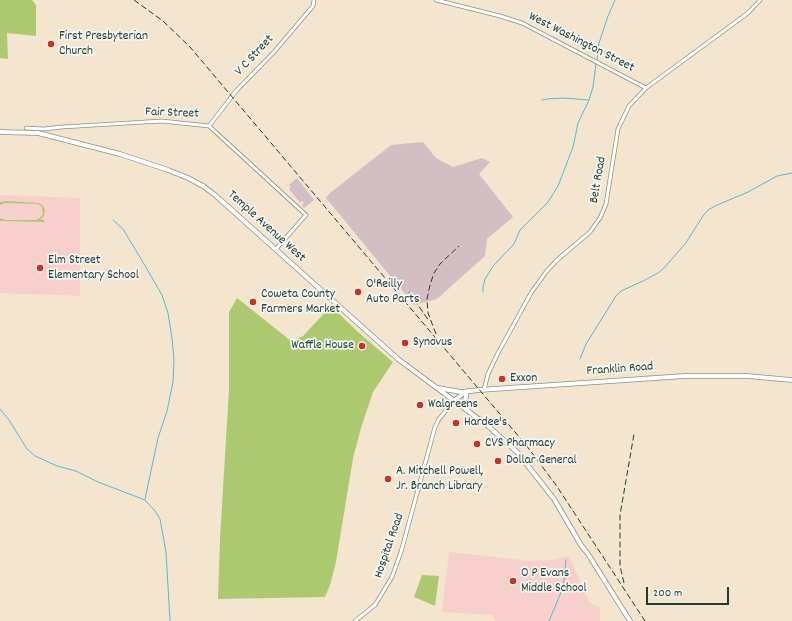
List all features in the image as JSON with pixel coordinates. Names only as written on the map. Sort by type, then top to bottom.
[{"type":"main road","name":"Temple Avenue West","points":[[0,132],[30,133],[54,137],[120,154],[188,178],[203,186],[226,203],[398,359],[488,426],[517,452],[554,499],[581,545],[630,621]]},
{"type":"main road","name":"Franklin Road","points":[[436,387],[454,392],[685,376],[747,376],[792,380]]},
{"type":"main road","points":[[454,401],[467,391]]},
{"type":"main road","points":[[467,391],[465,401],[468,411]]},
{"type":"street","name":"V C Street","points":[[209,126],[236,91],[274,52],[313,6],[314,0]]},
{"type":"street","name":"West Washington Street","points":[[436,0],[471,8],[522,23],[646,88]]},
{"type":"street","name":"Belt Road","points":[[484,390],[488,374],[497,355],[531,293],[546,272],[557,260],[590,232],[600,218],[606,204],[618,129],[629,106],[646,88],[748,13],[760,0]]},
{"type":"street","name":"Fair Street","points":[[26,128],[44,129],[63,126],[162,122],[209,126],[306,216],[276,249]]},
{"type":"street","name":"Hospital Road","points":[[355,621],[374,605],[392,576],[401,552],[434,431],[439,419],[454,401]]},
{"type":"shaded area","points":[[423,142],[436,158],[453,167],[482,158],[490,162],[479,174],[513,217],[487,239],[485,256],[437,299],[414,305],[326,198],[330,193],[391,145]]},
{"type":"shaded area","points":[[297,178],[314,200],[304,208],[302,205],[304,203],[302,201],[300,203],[289,189],[291,187],[289,185]]},
{"type":"shaded area","name":"Elm Street Elementary School","points":[[0,195],[80,198],[80,296],[0,293]]},
{"type":"shaded area","name":"O P Evans Middle School","points":[[449,552],[529,561],[552,560],[569,556],[589,602],[600,608],[600,621],[495,621],[493,615],[442,612]]},
{"type":"green space","points":[[0,0],[32,0],[36,5],[36,36],[7,33],[8,59],[0,58]]},
{"type":"green space","points":[[0,202],[39,203],[45,210],[44,216],[40,220],[44,220],[44,222],[0,221],[0,218],[5,220],[36,220],[43,214],[42,207],[38,204],[5,203],[0,205]]},
{"type":"green space","points":[[237,298],[291,341],[303,336],[331,306],[393,362],[373,392],[361,428],[353,458],[336,562],[325,597],[218,599],[220,538],[229,390],[229,312]]},
{"type":"green space","points":[[422,575],[439,576],[435,606],[414,597]]},
{"type":"waterway","points":[[597,60],[599,43],[615,0]]},
{"type":"waterway","points":[[483,292],[485,279],[493,266],[514,244],[520,230],[548,202],[558,186],[573,147],[578,123],[589,100],[593,87],[596,64]]},
{"type":"waterway","points":[[542,100],[563,98],[589,100]]},
{"type":"waterway","points":[[580,359],[586,344],[616,296],[621,291],[658,273],[664,268],[685,244],[708,210],[748,192],[777,176],[792,173]]},
{"type":"waterway","points":[[113,220],[123,229],[162,295],[168,313],[172,338],[174,360],[173,382],[167,411],[158,438],[145,499]]},
{"type":"waterway","points":[[0,409],[9,420],[27,449],[35,456],[57,466],[76,471],[98,482],[145,500],[155,511],[160,519],[166,552],[170,621]]},
{"type":"waterway","points":[[549,621],[564,581],[566,560]]},
{"type":"railway","points":[[134,0],[163,21],[190,47],[526,445],[556,485],[645,621]]},
{"type":"railway","points":[[436,334],[428,313],[427,299],[430,285],[434,273],[440,264],[459,246]]},
{"type":"railway","points":[[409,292],[429,321]]},
{"type":"railway","points":[[624,583],[620,566],[620,515],[634,434]]},
{"type":"place","name":"First Presbyterian Church","points":[[51,44]]},
{"type":"place","name":"Elm Street Elementary School","points":[[40,268]]},
{"type":"place","name":"O'Reilly Auto Parts","points":[[358,292]]},
{"type":"place","name":"Coweta County Farmers Market","points":[[253,302]]},
{"type":"place","name":"Synovus","points":[[405,343]]},
{"type":"place","name":"Waffle House","points":[[362,346]]},
{"type":"place","name":"Exxon","points":[[502,379]]},
{"type":"place","name":"Walgreens","points":[[420,405]]},
{"type":"place","name":"Hardee's","points":[[456,423]]},
{"type":"place","name":"CVS Pharmacy","points":[[477,444]]},
{"type":"place","name":"Dollar General","points":[[498,461]]},
{"type":"place","name":"A. Mitchell Powell, Jr. Branch Library","points":[[388,479]]},
{"type":"place","name":"O P Evans Middle School","points":[[513,581]]}]
